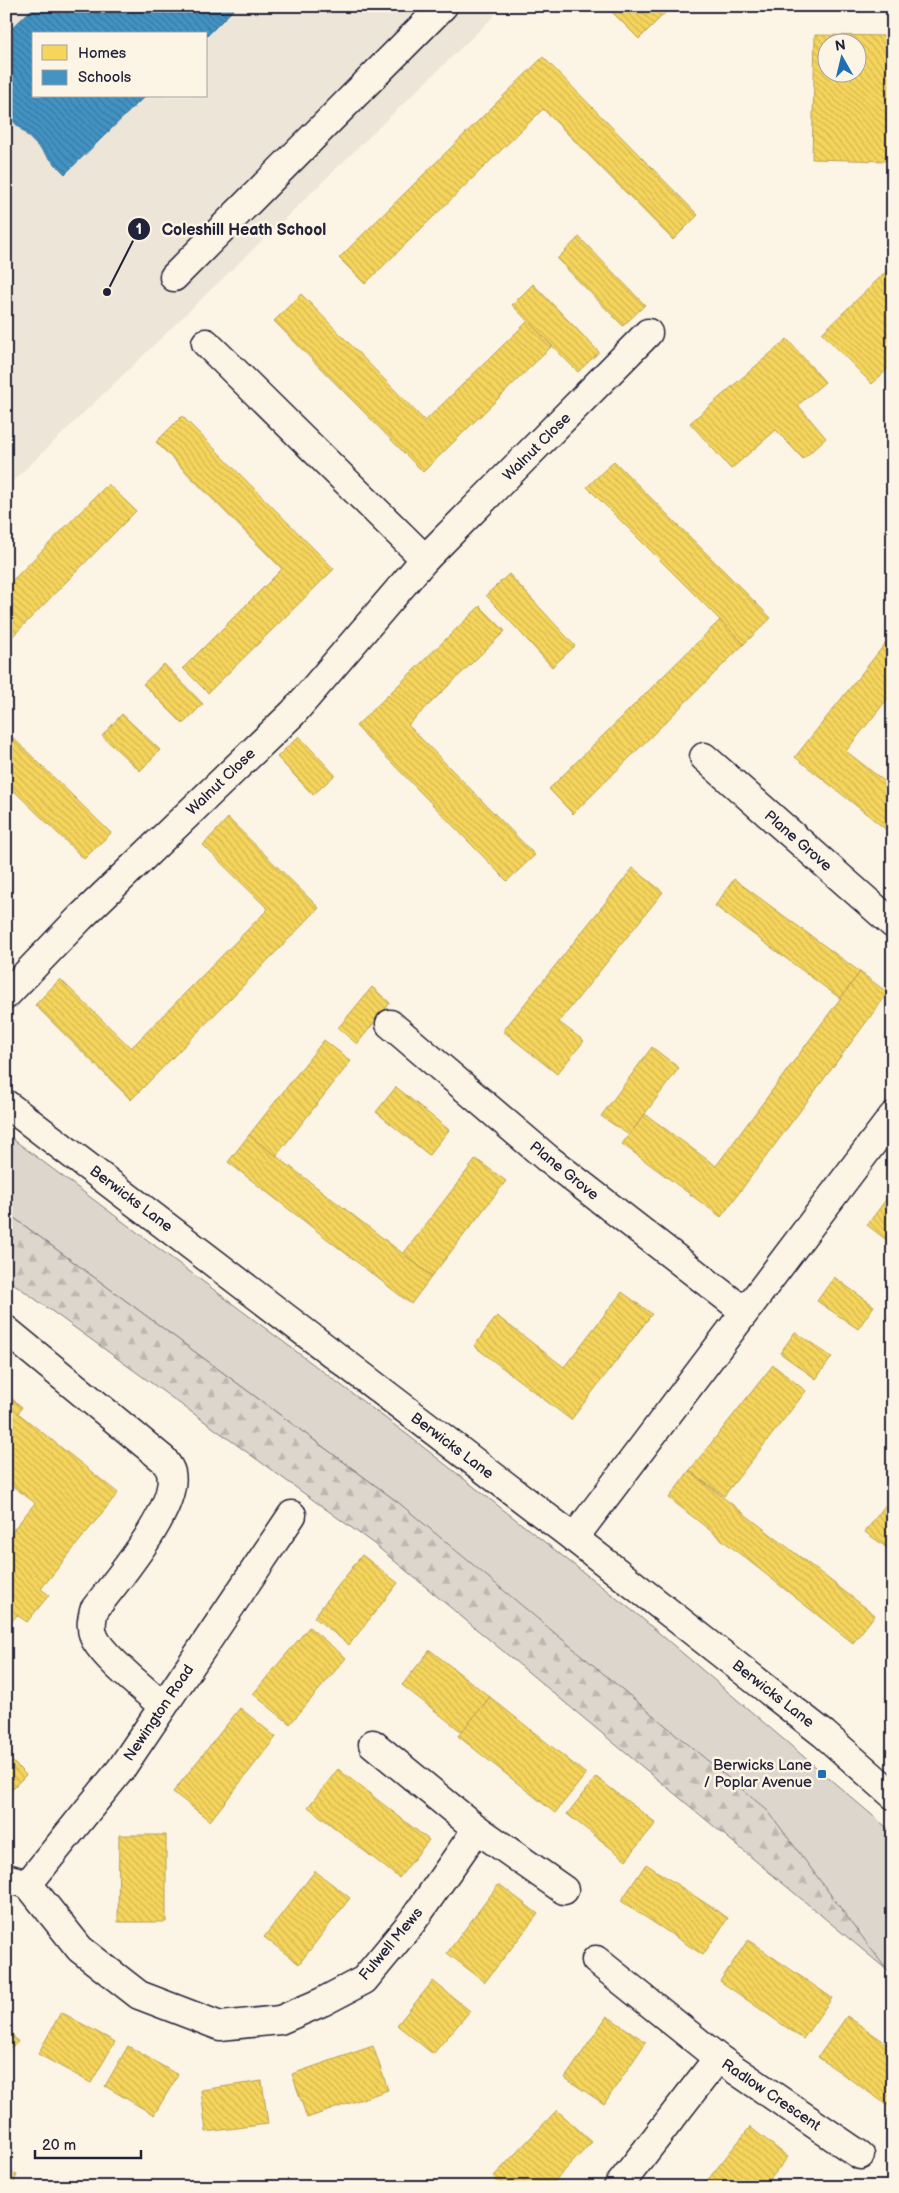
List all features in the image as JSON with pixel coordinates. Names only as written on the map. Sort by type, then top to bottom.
[{"type":"street","points":[[174,277],[443,6]]},
{"type":"street","name":"Walnut Close","points":[[6,995],[80,918],[293,713],[425,559],[648,333]]},
{"type":"street","points":[[206,343],[425,559]]},
{"type":"street","name":"Plane Grove","points":[[704,758],[893,924]]},
{"type":"street","name":"Plane Grove","points":[[390,1024],[547,1158],[744,1311]]},
{"type":"street","name":"Berwicks Lane","points":[[6,1104],[574,1538],[824,1734],[893,1795]]},
{"type":"street","points":[[574,1538],[893,1116]]},
{"type":"street","points":[[6,1330],[164,1460],[172,1473],[169,1496],[156,1525],[94,1610],[91,1624],[94,1638],[120,1667],[163,1706]]},
{"type":"street","name":"Newington Road","points":[[17,1881],[121,1769],[292,1515]]},
{"type":"street","points":[[373,1744],[477,1829],[564,1890]]},
{"type":"street","name":"Fulwell Mews","points":[[17,1881],[80,1949],[139,1995],[220,2026],[280,2020],[322,2002],[364,1980],[412,1922],[477,1829]]},
{"type":"street","points":[[596,1960],[718,2058]]},
{"type":"street","name":"Radlow Crescent","points":[[618,2187],[718,2058],[860,2155]]},
{"type":"shaded area","points":[[6,6],[486,6],[495,15],[6,488]]},
{"type":"green space","points":[[6,1134],[409,1436],[638,1615],[893,1833],[893,1975],[399,1503],[6,1212]]},
{"type":"green space","points":[[6,1212],[399,1503],[768,1811],[887,1970],[374,1544],[6,1278]]},
{"type":"building: Homes","points":[[606,6],[660,6],[666,12],[639,39]]},
{"type":"building: Homes","points":[[660,6],[672,6],[666,12]]},
{"type":"building: Homes","points":[[815,35],[816,82],[866,82],[866,36],[892,36],[889,161],[812,159]]},
{"type":"building: Homes","points":[[543,57],[698,215],[673,240],[543,109],[365,284],[339,258]]},
{"type":"building: Homes","points":[[579,237],[645,305],[623,326],[557,259]]},
{"type":"building: Homes","points":[[893,265],[893,364],[872,384],[822,333]]},
{"type":"building: Homes","points":[[533,284],[599,352],[578,372],[512,305]]},
{"type":"building: Homes","points":[[301,294],[425,421],[528,321],[552,346],[423,472],[274,321]]},
{"type":"building: Homes","points":[[787,339],[825,382],[798,405],[826,438],[803,459],[776,430],[731,469],[690,423]]},
{"type":"building: Homes","points":[[182,416],[334,569],[208,693],[183,668],[282,569],[156,442]]},
{"type":"building: Homes","points":[[614,461],[771,618],[744,644],[587,487]]},
{"type":"building: Homes","points":[[108,484],[136,511],[6,643],[6,587]]},
{"type":"building: Homes","points":[[509,574],[575,646],[552,667],[486,595]]},
{"type":"building: Homes","points":[[480,606],[505,631],[408,725],[535,855],[507,881],[356,726]]},
{"type":"building: Homes","points":[[720,620],[744,644],[573,814],[549,789]]},
{"type":"building: Homes","points":[[893,634],[893,692],[846,751],[893,788],[893,835],[795,757]]},
{"type":"building: Homes","points":[[164,664],[203,704],[183,724],[143,684]]},
{"type":"building: Homes","points":[[122,714],[160,750],[140,771],[102,736]]},
{"type":"building: Homes","points":[[6,731],[111,833],[84,859],[6,783]]},
{"type":"building: Homes","points":[[299,736],[335,775],[313,795],[277,757]]},
{"type":"building: Homes","points":[[228,818],[319,908],[131,1100],[35,1005],[60,979],[131,1048],[268,909],[203,845]]},
{"type":"building: Homes","points":[[633,868],[663,892],[559,1022],[584,1041],[557,1074],[503,1031]]},
{"type":"building: Homes","points":[[734,879],[860,972],[841,999],[715,906]]},
{"type":"building: Homes","points":[[860,972],[888,993],[721,1217],[622,1144],[645,1114],[716,1166]]},
{"type":"building: Homes","points":[[372,987],[390,1003],[357,1044],[338,1028]]},
{"type":"building: Homes","points":[[324,1040],[351,1061],[276,1156],[249,1135]]},
{"type":"building: Homes","points":[[652,1047],[679,1068],[629,1135],[601,1116]]},
{"type":"building: Homes","points":[[396,1087],[449,1130],[429,1155],[376,1112]]},
{"type":"building: Homes","points":[[249,1135],[432,1276],[411,1304],[228,1162]]},
{"type":"building: Homes","points":[[476,1159],[506,1181],[432,1276],[403,1254]]},
{"type":"building: Homes","points":[[888,1197],[893,1200],[893,1245],[867,1225]]},
{"type":"building: Homes","points":[[834,1277],[874,1306],[858,1329],[817,1301]]},
{"type":"building: Homes","points":[[622,1292],[652,1314],[571,1420],[474,1346],[497,1316],[564,1367]]},
{"type":"building: Homes","points":[[795,1332],[832,1357],[816,1379],[780,1353]]},
{"type":"building: Homes","points":[[773,1365],[806,1391],[724,1496],[689,1471]]},
{"type":"building: Homes","points":[[6,1394],[22,1407],[18,1413],[118,1493],[41,1589],[49,1595],[27,1622],[17,1615],[6,1628],[6,1539],[35,1503],[6,1481]]},
{"type":"building: Homes","points":[[689,1471],[875,1615],[853,1643],[669,1498]]},
{"type":"building: Homes","points":[[893,1495],[893,1552],[865,1532]]},
{"type":"building: Homes","points":[[362,1555],[398,1583],[349,1645],[314,1617]]},
{"type":"building: Homes","points":[[309,1627],[346,1658],[290,1724],[253,1694]]},
{"type":"building: Homes","points":[[430,1650],[490,1697],[462,1732],[402,1685]]},
{"type":"building: Homes","points":[[490,1697],[586,1774],[555,1813],[458,1736]]},
{"type":"building: Homes","points":[[240,1708],[276,1737],[210,1821],[173,1792]]},
{"type":"building: Homes","points":[[6,1755],[26,1775],[6,1795]]},
{"type":"building: Homes","points":[[338,1769],[429,1840],[399,1878],[308,1807]]},
{"type":"building: Homes","points":[[596,1777],[656,1823],[626,1860],[567,1814]]},
{"type":"building: Homes","points":[[119,1835],[166,1835],[166,1922],[118,1922]]},
{"type":"building: Homes","points":[[646,1864],[728,1918],[703,1955],[621,1901]]},
{"type":"building: Homes","points":[[315,1871],[350,1898],[299,1964],[264,1937]]},
{"type":"building: Homes","points":[[499,1884],[538,1914],[485,1982],[447,1953]]},
{"type":"building: Homes","points":[[748,1940],[832,1998],[803,2039],[720,1981]]},
{"type":"building: Homes","points":[[433,1981],[470,2011],[433,2054],[397,2025]]},
{"type":"building: Homes","points":[[61,2012],[115,2042],[91,2083],[38,2054]]},
{"type":"building: Homes","points":[[607,2016],[646,2042],[604,2104],[565,2078]]},
{"type":"building: Homes","points":[[847,2016],[893,2048],[893,2109],[818,2057]]},
{"type":"building: Homes","points":[[6,2026],[18,2042],[6,2051]]},
{"type":"building: Homes","points":[[128,2046],[178,2075],[154,2115],[105,2086]]},
{"type":"building: Homes","points":[[373,2046],[388,2090],[307,2118],[292,2074]]},
{"type":"building: Homes","points":[[262,2081],[268,2124],[206,2132],[201,2090]]},
{"type":"building: Homes","points":[[557,2110],[592,2142],[549,2187],[503,2187],[493,2177]]},
{"type":"building: Homes","points":[[750,2127],[788,2157],[764,2187],[702,2187]]},
{"type":"building: Homes","points":[[6,2169],[17,2175],[11,2187],[6,2187]]},
{"type":"building: Schools","points":[[35,6],[237,6],[208,35],[208,32],[32,32],[32,98],[143,98],[65,174],[6,114],[6,34]]},
{"type":"place","name":"Coleshill Heath School","points":[[107,292]]},
{"type":"place","name":"Berwicks Lane / Poplar Avenue","points":[[822,1774]]}]
